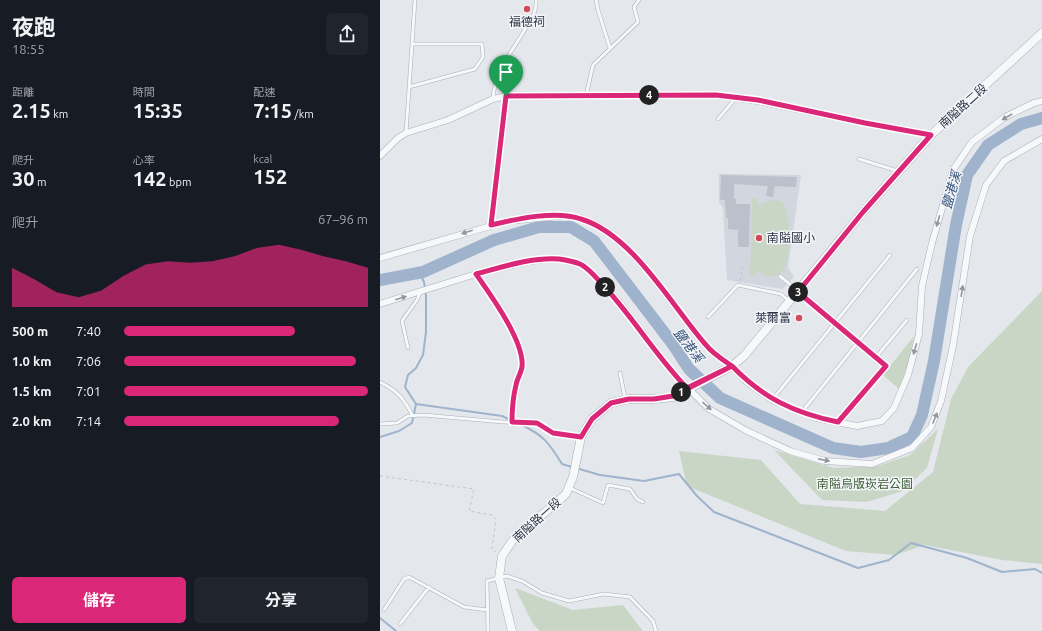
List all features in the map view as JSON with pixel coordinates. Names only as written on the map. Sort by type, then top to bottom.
[{"type":"street","name":"南隘路二段","points":[[687,388],[732,366],[744,356],[898,171],[931,135],[1042,33]]},
{"type":"street","points":[[380,156],[398,138],[406,133],[448,120],[493,99],[506,96],[679,94],[736,97],[931,135]]},
{"type":"street","points":[[380,258],[491,225],[527,218],[562,216],[580,218],[597,225],[628,248],[652,276],[707,347],[732,366],[747,382],[772,400],[816,418],[857,426],[882,421],[894,408],[908,375],[919,334],[922,286],[932,243],[953,170],[972,142],[1005,117],[1042,101]]},
{"type":"street","points":[[380,304],[476,274],[526,262],[546,259],[561,259],[581,264],[593,274],[620,303],[674,374],[709,409],[747,431],[790,451],[825,461],[872,464],[912,448],[931,427],[942,401],[953,346],[970,236],[986,185],[1004,161],[1042,139]]},
{"type":"street","name":"南隘路一段","points":[[512,631],[499,578],[502,556],[512,540],[566,494],[573,477],[581,437],[592,419],[611,403],[625,400],[654,399],[673,396],[687,388]]},
{"type":"lane","points":[[406,133],[415,0]]},
{"type":"lane","points":[[493,99],[494,86],[498,73],[532,19],[536,7],[536,0]]},
{"type":"lane","points":[[596,0],[610,48]]},
{"type":"lane","points":[[586,96],[593,65],[638,22],[634,7],[639,0]]},
{"type":"lane","points":[[409,87],[475,69],[483,57],[482,44],[412,44]]},
{"type":"lane","points":[[491,225],[506,96]]},
{"type":"lane","points":[[718,119],[736,97]]},
{"type":"lane","points":[[859,159],[898,171]]},
{"type":"lane","points":[[772,400],[890,255]]},
{"type":"lane","points":[[805,408],[917,269]]},
{"type":"lane","points":[[476,274],[493,298],[520,349],[522,367],[516,384],[512,405],[512,422]]},
{"type":"lane","points":[[780,276],[886,366],[838,422]]},
{"type":"lane","points":[[708,317],[738,285],[781,294],[790,301]]},
{"type":"lane","points":[[408,348],[402,322],[418,300],[422,291]]},
{"type":"lane","points":[[876,357],[907,320]]},
{"type":"lane","points":[[620,373],[625,400]]},
{"type":"lane","points":[[380,382],[398,392],[404,399],[413,416]]},
{"type":"lane","points":[[380,424],[397,423],[408,416],[423,415],[537,423],[553,433],[581,437]]},
{"type":"lane","points":[[569,487],[603,503],[608,485],[630,489],[637,499],[643,502]]},
{"type":"lane","points":[[488,631],[487,581],[507,576],[522,580],[542,593],[569,601],[604,594],[630,597],[653,621],[656,631]]},
{"type":"lane","points":[[384,610],[404,579],[409,577],[464,607],[488,610]]},
{"type":"lane","points":[[400,624],[429,588]]},
{"type":"path","points":[[738,285],[744,264]]},
{"type":"path","points":[[380,476],[474,489],[469,512],[492,515],[496,519],[492,549],[502,556]]},
{"type":"shaded area","name":"南隘國小","points":[[719,174],[801,175],[788,268],[794,277],[783,289],[727,280],[723,208],[719,202]]},
{"type":"green space","points":[[752,198],[758,199],[758,205],[768,201],[776,200],[781,202],[785,207],[789,220],[788,259],[782,271],[774,276],[765,276],[756,271],[756,276],[750,276]]},
{"type":"green space","points":[[1042,291],[1042,564],[1002,560],[925,545],[895,555],[846,551],[687,486],[679,451],[761,460],[800,504],[885,511],[933,472],[951,399],[968,367]]},
{"type":"green space","points":[[914,336],[908,364],[899,389],[883,375]]},
{"type":"green space","name":"南隘烏版崁岩公園","points":[[938,429],[927,468],[903,491],[867,502],[822,500],[774,450],[834,468],[878,466],[910,455]]},
{"type":"green space","points":[[515,588],[573,610],[623,605],[643,631],[540,631],[533,624]]},
{"type":"building","points":[[721,175],[797,177],[796,187],[775,186],[773,197],[766,196],[768,186],[734,184],[734,199],[736,199],[736,204],[750,204],[749,247],[738,247],[738,230],[728,229],[725,200],[720,200]]},
{"type":"waterway","name":"鹽港溪","points":[[380,280],[423,272],[494,240],[539,227],[571,227],[594,241],[672,343],[689,369],[720,398],[833,448],[861,452],[888,448],[912,437],[922,415],[934,361],[956,225],[967,175],[988,145],[1021,124],[1042,118]]},
{"type":"waterway","points":[[380,437],[399,431],[412,423],[416,404],[405,387],[408,375],[416,368],[423,355],[426,332],[426,296],[424,282],[419,272]]},
{"type":"waterway","points":[[416,404],[502,416],[513,421]]},
{"type":"waterway","points":[[518,423],[544,439],[562,464],[572,467]]},
{"type":"waterway","points":[[576,468],[600,475],[644,481],[679,474],[697,496],[714,512],[858,568],[889,560],[911,543],[967,558],[1002,572],[1035,569],[1042,573]]},
{"type":"waterway","points":[[380,618],[396,631]]},
{"type":"place","name":"福德祠","points":[[527,9]]},
{"type":"place","name":"南隘國小","points":[[759,238]]},
{"type":"place","name":"萊爾富","points":[[799,318]]},
{"type":"route","points":[[506,96],[491,225],[533,217],[562,216],[580,218],[597,225],[628,248],[652,276],[707,347],[732,366],[673,396],[654,399],[629,399],[611,403],[592,419],[581,437],[553,433],[537,423],[512,422],[512,405],[516,384],[522,367],[520,349],[493,298],[476,274],[526,262],[546,259],[561,259],[581,264],[593,274],[620,303],[674,374],[687,388],[732,366],[747,382],[776,402],[816,418],[838,422],[886,366],[798,292],[863,212],[931,135],[865,123],[758,100],[716,95],[506,96]]}]
